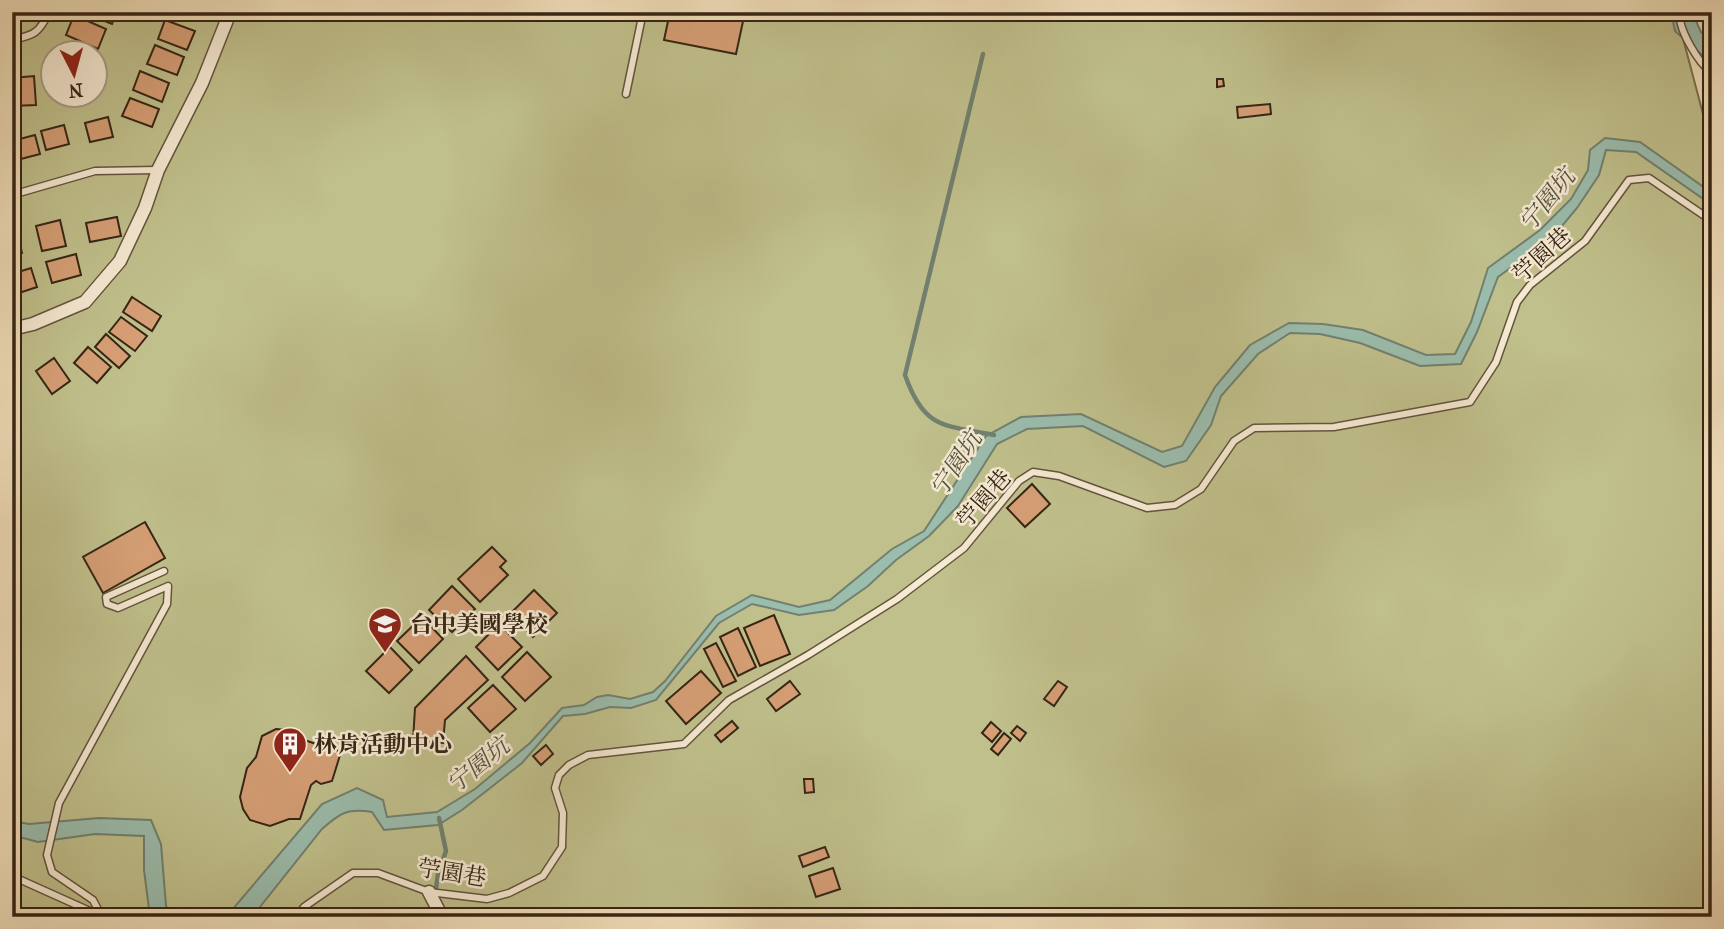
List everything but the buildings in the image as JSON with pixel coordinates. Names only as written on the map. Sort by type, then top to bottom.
[{"type":"street","points":[[12,329],[33,324],[85,302],[120,261],[145,208],[158,170],[202,83],[227,20],[227,12]]},
{"type":"street","points":[[429,892],[442,917]]},
{"type":"lane","points":[[12,40],[34,35],[49,12]]},
{"type":"lane","points":[[626,94],[643,12]]},
{"type":"lane","points":[[1680,12],[1678,20],[1685,35],[1706,69],[1712,73]]},
{"type":"lane","points":[[12,194],[95,171],[158,170]]},
{"type":"lane","name":"苧園巷","points":[[296,917],[304,907],[353,873],[378,873],[429,892],[487,900],[509,893],[543,876],[562,847],[563,813],[555,788],[559,775],[569,765],[588,755],[684,744],[729,700],[897,600],[964,548],[1019,481],[1033,471],[1059,476],[1147,508],[1175,505],[1201,489],[1234,441],[1254,428],[1334,426],[1470,402],[1496,362],[1517,302],[1530,285],[1585,241],[1629,180],[1649,178],[1712,220]]},
{"type":"lane","points":[[102,917],[93,900],[52,872],[47,855],[59,803],[167,604],[168,586],[118,608],[107,604],[107,597],[164,571]]},
{"type":"lane","points":[[12,876],[102,917]]},
{"type":"green space","points":[[12,12],[1676,12],[1712,148],[1712,917],[12,917]]},
{"type":"shaded area","points":[[1671,12],[1692,12],[1701,32],[1712,40],[1712,64],[1675,31]]},
{"type":"shaded area","points":[[1605,138],[1640,142],[1712,193],[1712,205],[1636,152],[1606,150],[1599,175],[1552,238],[1498,277],[1477,332],[1461,364],[1420,366],[1360,343],[1320,334],[1290,333],[1258,354],[1221,396],[1211,425],[1186,461],[1164,467],[1083,426],[1027,429],[997,444],[958,506],[929,536],[834,610],[799,615],[752,604],[719,623],[656,700],[631,708],[610,707],[585,714],[563,716],[522,763],[462,810],[438,825],[384,830],[372,812],[350,811],[339,816],[322,829],[252,917],[226,917],[322,804],[357,788],[383,800],[387,817],[437,812],[475,789],[530,743],[562,708],[584,705],[597,697],[608,695],[630,699],[653,692],[665,681],[716,616],[752,595],[799,607],[830,600],[892,549],[924,531],[986,436],[1021,417],[1081,414],[1162,452],[1182,446],[1215,387],[1250,345],[1289,323],[1323,324],[1363,330],[1426,355],[1455,354],[1471,322],[1488,268],[1540,230],[1571,199],[1588,170],[1590,150]]},
{"type":"shaded area","points":[[99,818],[151,820],[161,844],[166,906],[172,917],[150,917],[144,870],[144,836],[95,834],[38,842],[12,835],[12,821],[29,824]]},
{"type":"waterway","name":"宁園坑","points":[[983,54],[905,375],[920,406],[937,422],[994,435]]},
{"type":"waterway","points":[[435,895],[438,874],[446,851],[439,818]]},
{"type":"place","name":"台中美國學校","points":[[385,654]]},
{"type":"place","name":"林肯活動中心","points":[[290,774]]}]
